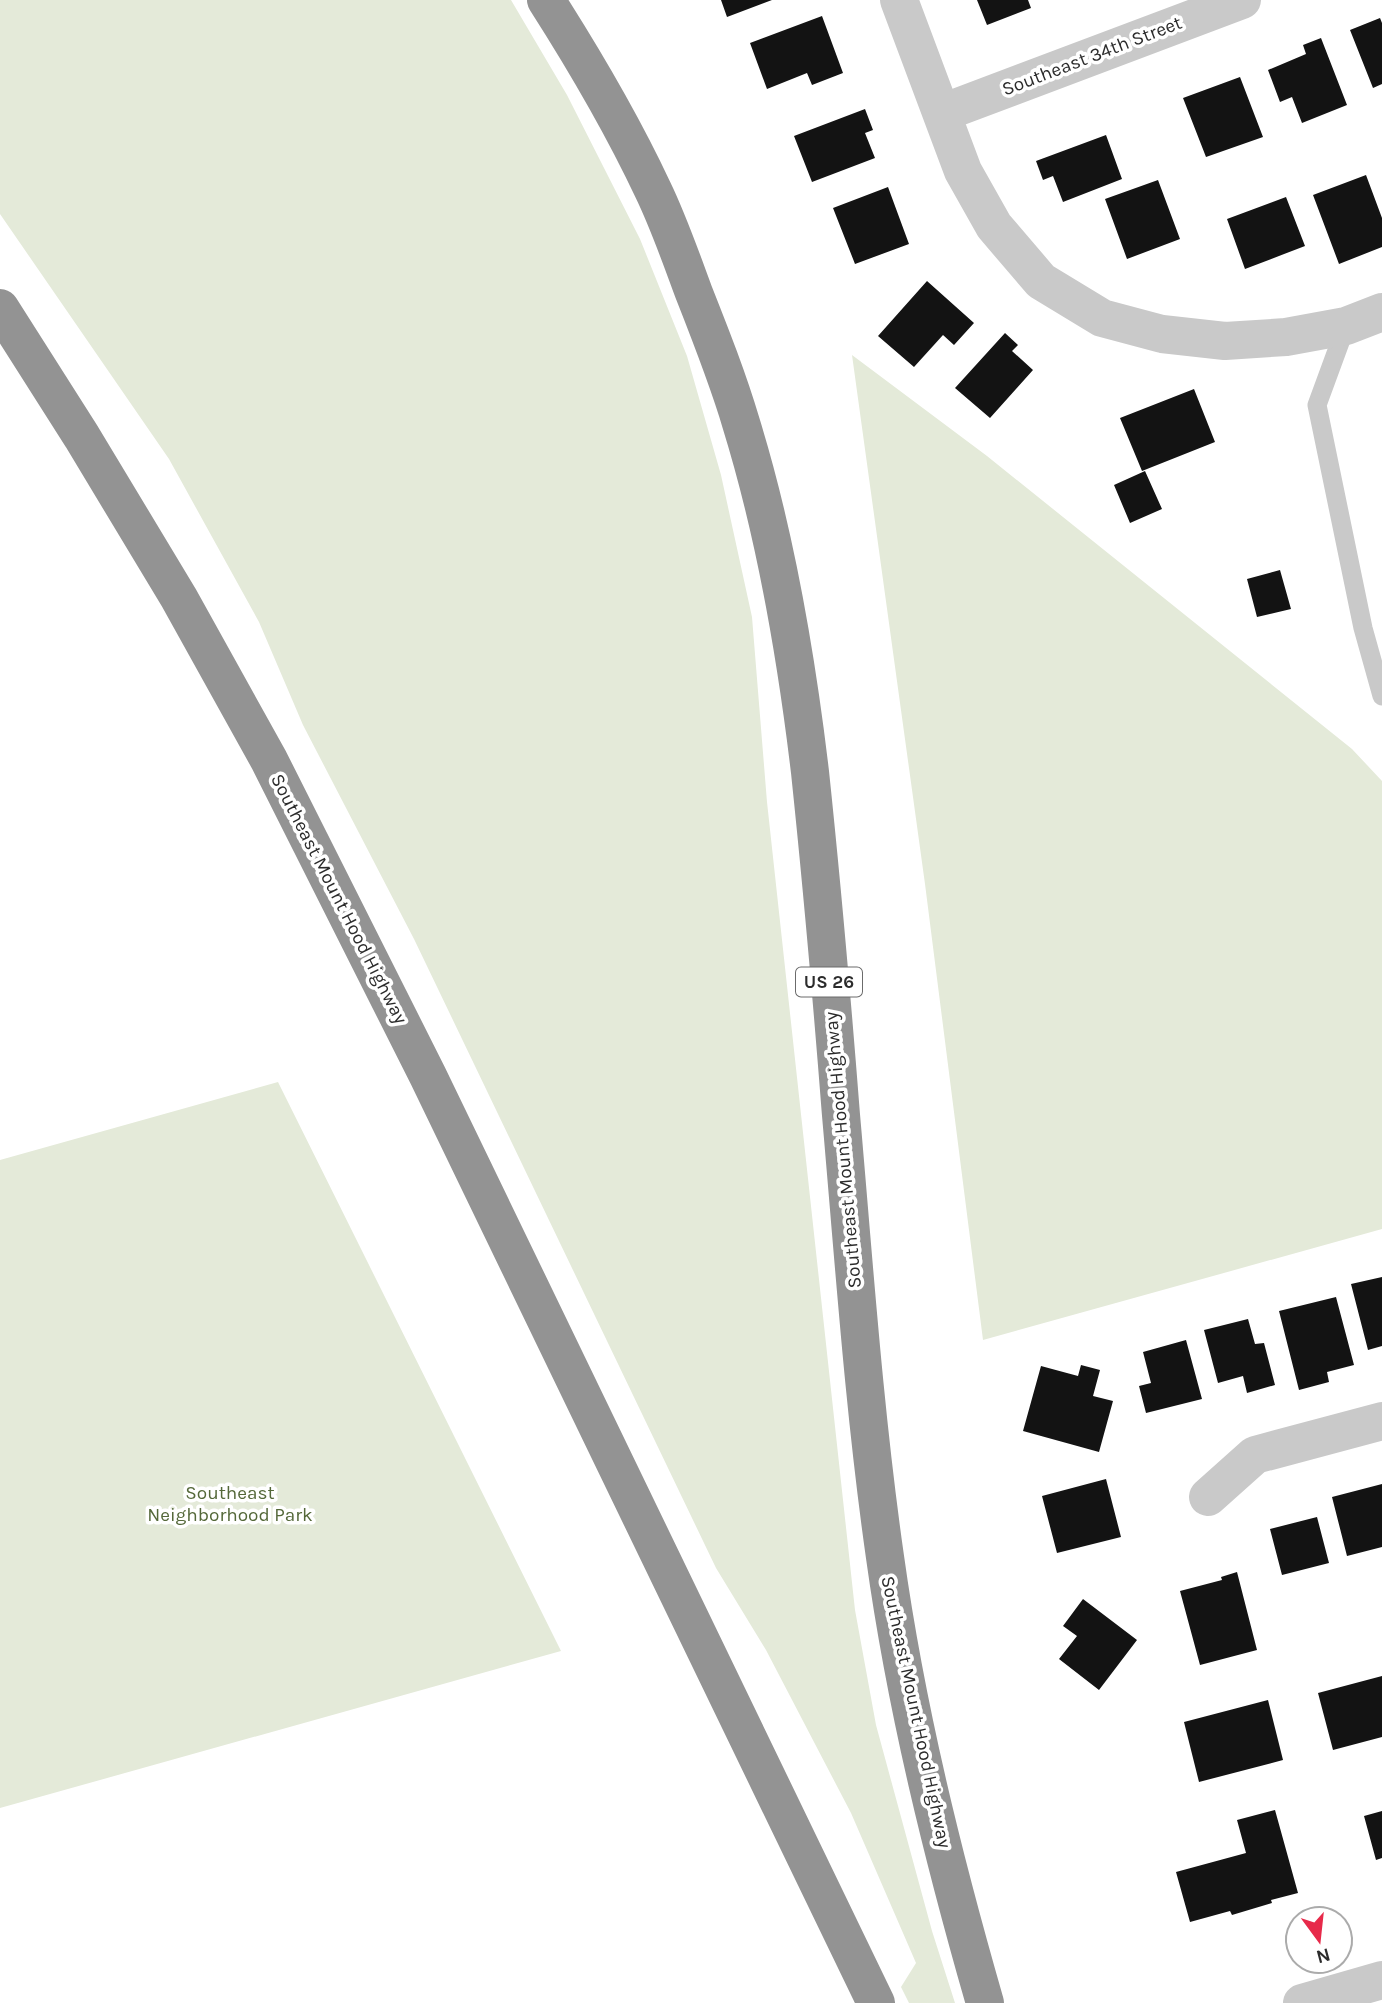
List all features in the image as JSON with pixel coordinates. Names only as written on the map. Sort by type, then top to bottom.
[{"type":"highway","name":"Southeast Mount Hood Highway","points":[[546,0],[602,90],[653,190],[673,237],[737,411],[774,552],[797,673],[810,772],[857,1314],[885,1560],[929,1791],[958,1911],[985,2003]]},
{"type":"highway","name":"Southeast Mount Hood Highway","points":[[0,308],[82,436],[179,598],[269,760],[428,1076],[876,2003]]},
{"type":"street","points":[[899,0],[963,171],[994,226],[1041,281],[1102,318],[1162,334],[1225,341],[1286,337],[1346,326],[1382,312]]},
{"type":"street","name":"Southeast 34th Street","points":[[942,113],[1242,0]]},
{"type":"street","points":[[1208,1497],[1255,1455],[1382,1421]]},
{"type":"street","points":[[1302,2003],[1382,1980]]},
{"type":"lane","points":[[1346,326],[1317,405],[1363,628],[1382,696]]},
{"type":"green space","points":[[0,0],[511,0],[567,95],[640,239],[687,356],[721,475],[752,617],[767,802],[855,1610],[876,1725],[932,1931],[955,2003],[909,2003],[901,1987],[916,1963],[851,1813],[766,1650],[716,1568],[414,939],[303,725],[259,622],[169,459],[0,214]]},
{"type":"green space","points":[[852,355],[987,456],[1352,749],[1382,781],[1382,1229],[983,1340],[925,884]]},
{"type":"green space","name":"Southeast Neighborhood Park","points":[[278,1082],[561,1651],[0,1808],[0,1160]]},
{"type":"building","points":[[721,0],[772,0],[727,17]]},
{"type":"building","points":[[977,0],[1028,0],[1031,8],[987,25]]},
{"type":"building","points":[[822,16],[843,73],[812,85],[807,73],[767,89],[750,43]]},
{"type":"building","points":[[1380,18],[1382,84],[1373,88],[1350,30]]},
{"type":"building","points":[[1321,38],[1347,105],[1302,123],[1292,97],[1280,102],[1268,70],[1306,54],[1303,45]]},
{"type":"building","points":[[1240,77],[1263,137],[1206,157],[1183,98]]},
{"type":"building","points":[[865,109],[873,130],[865,133],[875,158],[812,182],[794,136]]},
{"type":"building","points":[[1106,135],[1122,179],[1063,202],[1053,176],[1043,180],[1036,161]]},
{"type":"building","points":[[1366,175],[1382,218],[1382,247],[1339,264],[1313,195]]},
{"type":"building","points":[[1158,180],[1180,239],[1127,259],[1105,199]]},
{"type":"building","points":[[888,187],[909,244],[855,264],[833,208]]},
{"type":"building","points":[[1286,197],[1305,246],[1245,269],[1227,219]]},
{"type":"building","points":[[927,281],[974,323],[954,345],[943,335],[914,367],[878,336]]},
{"type":"building","points":[[1005,333],[1018,345],[1012,351],[1033,370],[990,418],[955,388]]},
{"type":"building","points":[[1194,389],[1215,442],[1142,471],[1120,418]]},
{"type":"building","points":[[1145,471],[1162,509],[1130,523],[1114,485]]},
{"type":"building","points":[[1280,570],[1291,609],[1257,617],[1247,579]]},
{"type":"building","points":[[1382,1277],[1382,1346],[1368,1350],[1351,1284]]},
{"type":"building","points":[[1336,1297],[1354,1365],[1327,1372],[1329,1382],[1299,1390],[1279,1311]]},
{"type":"building","points":[[1248,1319],[1255,1344],[1264,1343],[1275,1385],[1247,1393],[1243,1376],[1218,1383],[1204,1330]]},
{"type":"building","points":[[1186,1340],[1202,1399],[1146,1413],[1139,1386],[1151,1383],[1143,1352]]},
{"type":"building","points":[[1081,1365],[1100,1370],[1093,1396],[1113,1401],[1099,1452],[1023,1431],[1041,1366],[1078,1376]]},
{"type":"building","points":[[1106,1479],[1121,1537],[1057,1553],[1042,1496]]},
{"type":"building","points":[[1382,1484],[1382,1547],[1347,1556],[1332,1497]]},
{"type":"building","points":[[1317,1517],[1329,1563],[1282,1575],[1270,1529]]},
{"type":"building","points":[[1237,1572],[1257,1650],[1200,1665],[1180,1591],[1222,1580],[1221,1577]]},
{"type":"building","points":[[1083,1599],[1137,1640],[1099,1690],[1059,1659],[1077,1636],[1063,1626]]},
{"type":"building","points":[[1382,1676],[1382,1737],[1333,1750],[1318,1693]]},
{"type":"building","points":[[1268,1700],[1283,1760],[1199,1782],[1184,1722]]},
{"type":"building","points":[[1275,1810],[1298,1893],[1232,1915],[1230,1911],[1190,1922],[1176,1872],[1246,1853],[1237,1820]]},
{"type":"building","points":[[1382,1811],[1382,1858],[1376,1860],[1364,1816]]}]
